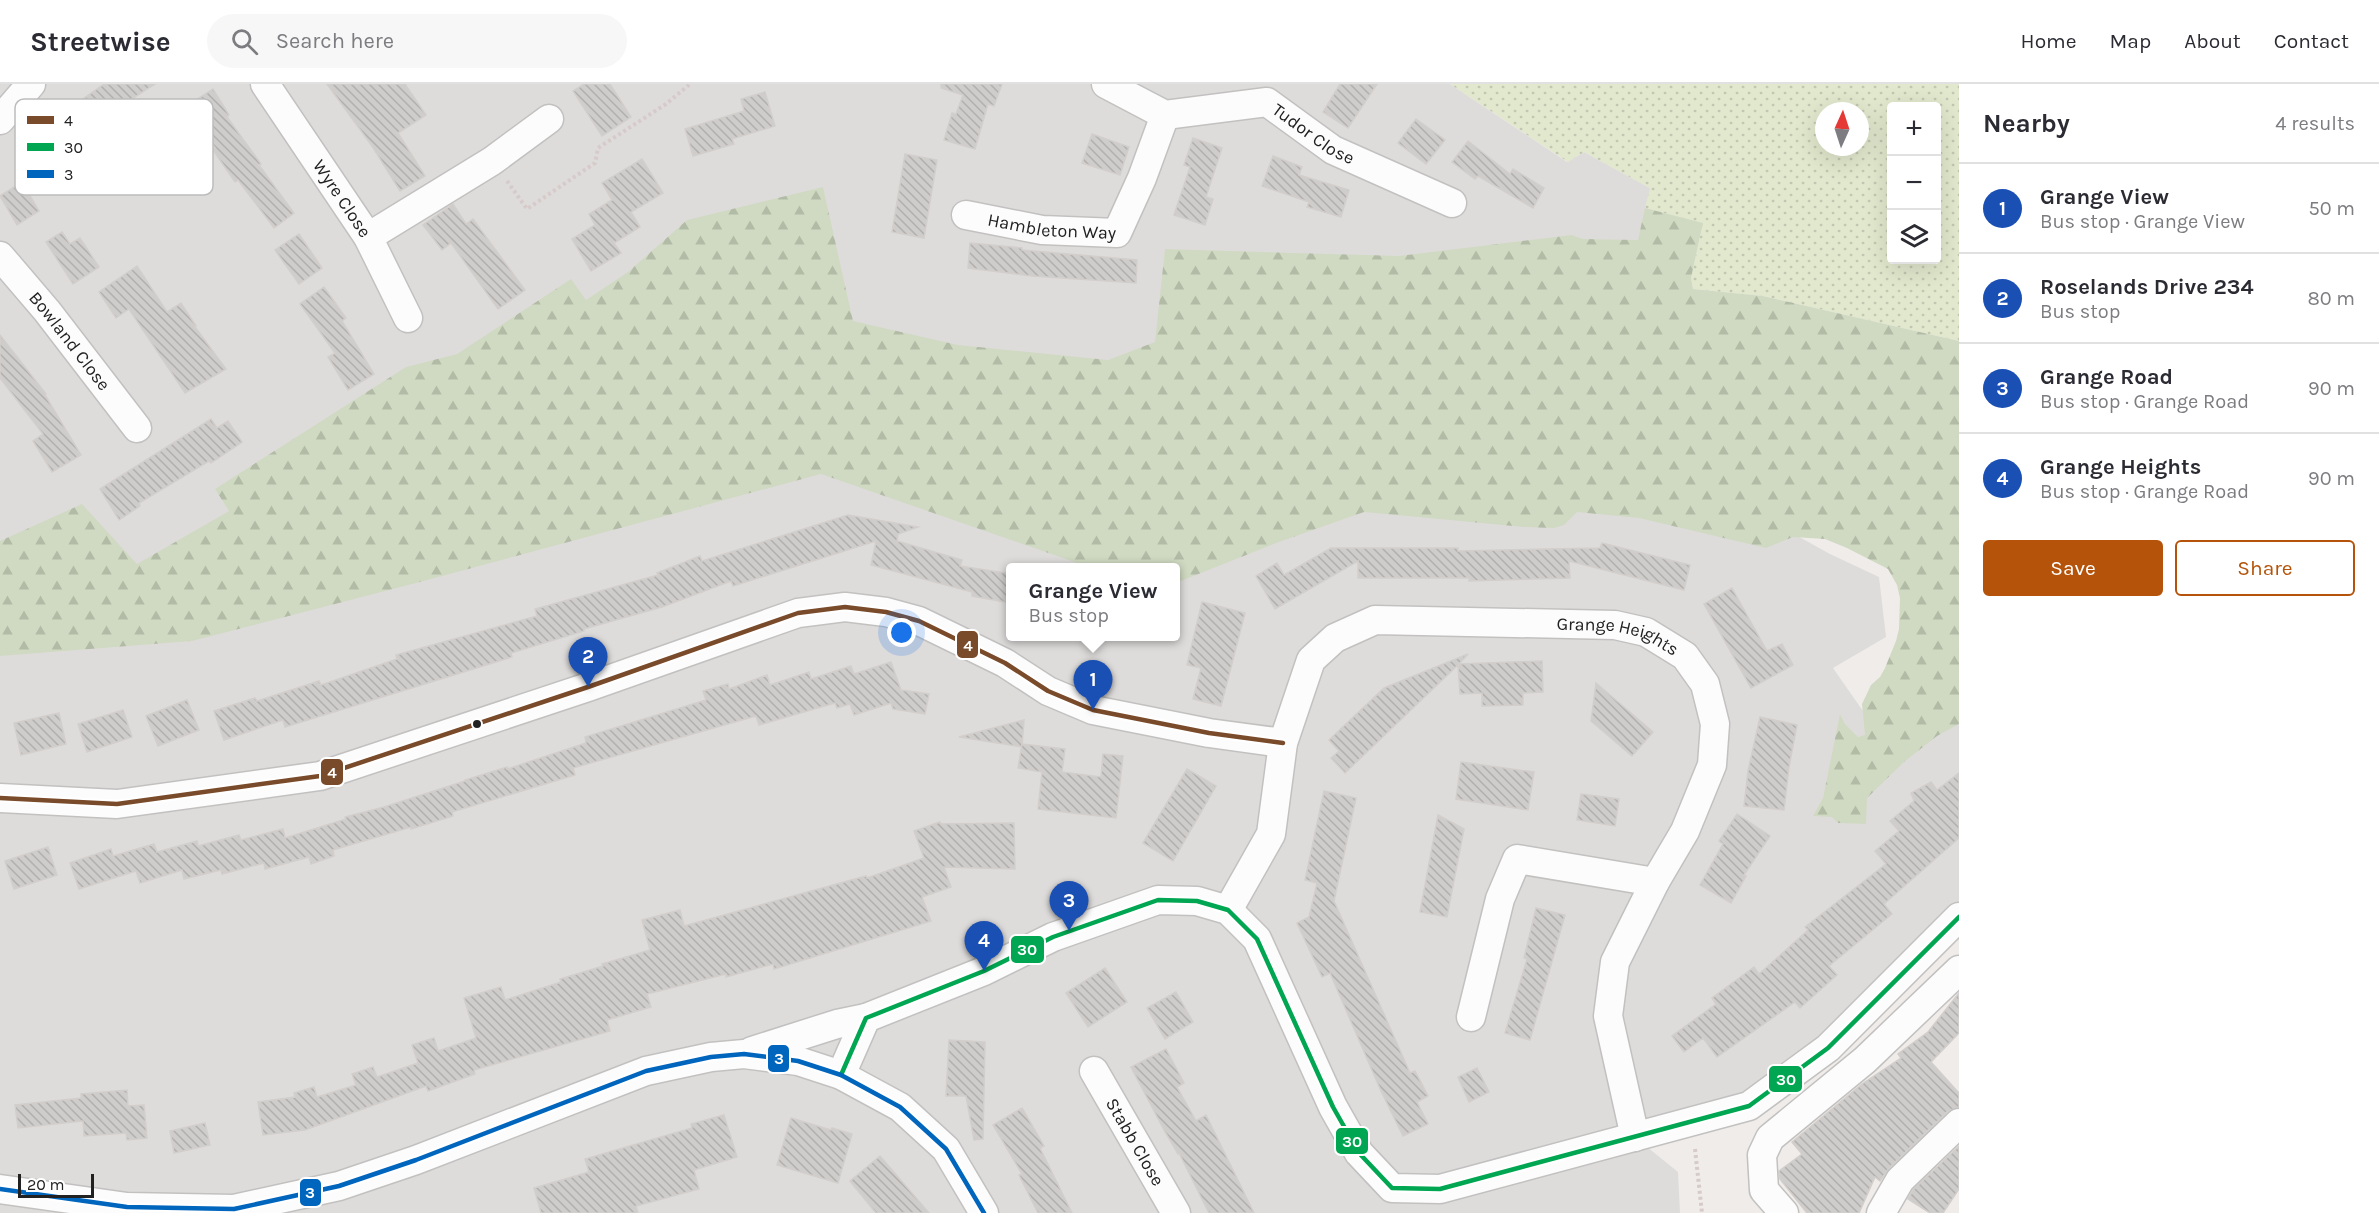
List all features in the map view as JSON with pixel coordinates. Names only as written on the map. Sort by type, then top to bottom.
[{"type":"street","points":[[18,99],[31,84]]},
{"type":"street","name":"Wyre Close","points":[[265,84],[368,237],[408,318]]},
{"type":"street","points":[[1107,84],[1165,115]]},
{"type":"street","name":"Tudor Close","points":[[1165,115],[1267,102],[1333,150],[1452,203]]},
{"type":"street","points":[[0,120],[15,103]]},
{"type":"street","name":"Hambleton Way","points":[[966,215],[1042,230],[1117,234],[1142,178],[1165,115]]},
{"type":"street","points":[[368,237],[492,161],[549,119]]},
{"type":"street","name":"Bowland Close","points":[[0,256],[47,311],[136,428]]},
{"type":"street","points":[[0,798],[117,804],[320,776],[588,687],[798,613],[845,607],[886,612],[919,621],[1005,663],[1048,691],[1093,710],[1209,734],[1283,743]]},
{"type":"street","name":"Grange Heights","points":[[1228,910],[1271,834],[1283,743],[1311,660],[1335,638],[1375,620],[1615,625],[1646,632],[1685,656],[1705,684],[1715,724],[1712,765],[1685,831],[1655,882],[1615,962],[1608,1016],[1635,1137]]},
{"type":"street","points":[[1471,1017],[1500,899],[1517,859],[1655,882]]},
{"type":"street","points":[[744,1054],[837,1024],[866,1018],[984,970],[1053,937],[1158,900],[1197,901],[1228,910],[1257,939],[1333,1107],[1359,1153],[1392,1188],[1440,1189],[1749,1106],[1828,1048],[1959,917]]},
{"type":"street","points":[[1784,1213],[1764,1190],[1762,1155],[1770,1138],[1865,1060],[1959,970]]},
{"type":"street","points":[[841,1075],[866,1018]]},
{"type":"street","points":[[0,1189],[127,1208],[234,1209],[283,1200],[350,1182],[416,1160],[646,1071],[711,1057],[744,1054],[798,1061],[841,1075],[900,1107],[946,1149],[984,1213]]},
{"type":"street","name":"Stabb Close","points":[[1094,1071],[1176,1213]]},
{"type":"street","points":[[1881,1213],[1900,1180],[1959,1123]]},
{"type":"path","points":[[492,161],[527,208],[595,163],[598,148],[666,104],[690,84]]},
{"type":"path","points":[[1693,1121],[1702,1213]]},
{"type":"shaded area","points":[[0,84],[1450,84],[1567,162],[1584,152],[1650,188],[1696,480],[1830,554],[1879,577],[1886,637],[1833,668],[1872,724],[1959,718],[1959,917],[1749,1106],[1636,1138],[1678,1172],[1680,1213],[0,1213]]},
{"type":"green space","points":[[1450,84],[1959,84],[1959,341],[1763,296],[1693,289],[1691,278],[1702,228],[1675,216],[1645,208],[1650,188],[1584,152],[1568,162]]},
{"type":"green space","points":[[823,187],[853,321],[958,345],[1108,360],[1155,342],[1165,249],[1399,256],[1572,235],[1583,239],[1638,240],[1645,208],[1703,223],[1691,278],[1693,289],[1763,296],[1959,341],[1959,724],[1937,736],[1904,762],[1867,798],[1866,824],[1838,823],[1832,817],[1813,816],[1823,798],[1840,714],[1845,724],[1858,737],[1865,735],[1862,704],[1871,685],[1880,677],[1885,668],[1899,629],[1900,598],[1897,585],[1888,569],[1825,539],[1793,537],[1766,548],[1639,518],[1577,512],[1564,525],[1554,528],[1364,512],[1279,542],[1180,581],[1180,563],[1077,563],[821,474],[192,641],[0,656],[0,541],[82,504],[137,564],[229,511],[215,489],[406,367],[457,354],[571,279],[586,300],[628,272],[687,220]]},
{"type":"building","points":[[104,84],[155,84],[132,99],[83,99]]},
{"type":"building","points":[[327,84],[405,84],[426,115],[398,133],[425,176],[400,191],[372,146]]},
{"type":"building","points":[[584,84],[610,84],[631,117],[602,136],[573,91]]},
{"type":"building","points":[[941,84],[1002,84],[994,106],[988,104],[975,149],[944,140],[952,113],[956,114],[963,95],[941,88]]},
{"type":"building","points":[[1340,84],[1377,84],[1348,128],[1323,112]]},
{"type":"building","points":[[213,89],[229,115],[227,117],[294,213],[274,228],[238,180],[235,182],[213,150],[215,148],[213,145],[213,99],[197,99]]},
{"type":"building","points":[[765,92],[775,126],[732,139],[734,144],[693,156],[685,129],[744,111],[741,99]]},
{"type":"building","points":[[1416,119],[1445,140],[1426,164],[1398,143]]},
{"type":"building","points":[[1092,134],[1129,147],[1120,175],[1082,163]]},
{"type":"building","points":[[1193,138],[1222,148],[1206,197],[1213,199],[1205,225],[1174,215],[1190,167],[1184,165]]},
{"type":"building","points":[[1468,141],[1510,174],[1513,169],[1544,188],[1533,208],[1478,176],[1475,179],[1452,162]]},
{"type":"building","points":[[905,154],[937,160],[924,238],[892,232]]},
{"type":"building","points":[[1273,156],[1302,167],[1299,175],[1349,190],[1341,217],[1307,207],[1309,202],[1262,186]]},
{"type":"building","points":[[642,159],[663,193],[631,212],[640,227],[614,243],[621,253],[591,271],[572,239],[595,225],[589,214],[612,200],[602,183]]},
{"type":"building","points":[[15,186],[15,195],[30,195],[39,211],[17,225],[0,196]]},
{"type":"building","points":[[453,204],[466,224],[473,219],[525,290],[498,309],[451,243],[442,250],[423,225]]},
{"type":"building","points":[[62,232],[70,244],[80,238],[99,267],[73,284],[46,242]]},
{"type":"building","points":[[299,234],[322,268],[299,284],[275,250]]},
{"type":"building","points":[[970,243],[1137,260],[1136,283],[1032,276],[968,268]]},
{"type":"building","points":[[137,266],[167,312],[181,303],[195,327],[226,369],[185,393],[129,309],[116,318],[99,292]]},
{"type":"building","points":[[324,287],[346,318],[342,321],[374,374],[348,390],[328,357],[335,353],[300,304]]},
{"type":"building","points":[[0,335],[46,394],[81,455],[52,472],[33,441],[43,434],[0,378]]},
{"type":"building","points":[[211,419],[217,428],[228,421],[242,442],[211,463],[209,461],[139,503],[140,506],[119,520],[100,489]]},
{"type":"building","points":[[848,515],[918,527],[898,534],[897,541],[962,560],[960,566],[1006,573],[1006,602],[972,596],[972,592],[871,565],[876,541],[733,586],[731,581],[662,607],[511,653],[512,657],[285,727],[283,720],[224,740],[214,711],[255,698],[257,701],[319,681],[321,685],[397,659],[396,655],[537,616],[535,609],[658,575],[657,573],[700,556],[702,561]]},
{"type":"building","points":[[1602,543],[1690,565],[1684,590],[1569,561],[1570,578],[1469,581],[1469,578],[1358,578],[1358,561],[1275,609],[1256,576],[1277,563],[1284,575],[1331,548],[1458,548],[1458,551],[1600,548]]},
{"type":"building","points":[[1732,588],[1767,651],[1782,644],[1793,665],[1751,688],[1704,604]]},
{"type":"building","points":[[1202,602],[1245,613],[1221,706],[1193,699],[1201,668],[1187,665]]},
{"type":"building","points":[[1468,654],[1459,664],[1542,661],[1543,692],[1523,693],[1523,705],[1482,706],[1482,693],[1460,694],[1458,665],[1345,773],[1331,758],[1339,751],[1329,740],[1384,688]]},
{"type":"building","points":[[891,662],[901,690],[929,694],[925,714],[893,709],[891,703],[854,715],[850,704],[837,708],[835,703],[759,725],[756,716],[573,768],[575,775],[452,812],[453,816],[333,850],[334,856],[311,864],[309,857],[265,869],[264,863],[222,874],[221,870],[184,879],[182,870],[140,883],[136,871],[79,889],[70,863],[111,849],[113,856],[154,844],[157,852],[197,841],[198,846],[239,835],[241,840],[283,829],[285,838],[346,819],[345,817],[384,807],[586,743],[585,737],[706,700],[703,691],[728,684],[729,689],[767,675],[770,685],[809,672],[811,679],[851,666],[854,674]]},
{"type":"building","points":[[1596,683],[1653,732],[1632,756],[1591,721]]},
{"type":"building","points":[[187,700],[199,730],[158,746],[146,716]]},
{"type":"building","points":[[123,710],[132,737],[87,752],[78,724]]},
{"type":"building","points":[[59,713],[66,744],[21,755],[14,723]]},
{"type":"building","points":[[1760,717],[1797,725],[1784,810],[1744,806],[1748,771]]},
{"type":"building","points":[[1024,720],[1022,747],[959,737]]},
{"type":"building","points":[[1022,744],[1065,749],[1062,772],[1101,777],[1103,754],[1123,756],[1116,818],[1038,809],[1042,772],[1018,768]]},
{"type":"building","points":[[1461,762],[1534,772],[1528,810],[1456,799]]},
{"type":"building","points":[[1187,769],[1216,786],[1173,861],[1143,843]]},
{"type":"building","points":[[1959,773],[1959,838],[1884,904],[1892,914],[1829,966],[1837,975],[1800,1008],[1795,1002],[1717,1057],[1703,1038],[1684,1052],[1672,1036],[1716,1004],[1712,998],[1754,967],[1759,974],[1808,930],[1805,927],[1886,864],[1875,851],[1899,831],[1890,821],[1914,801],[1911,793],[1931,782],[1937,790]]},
{"type":"building","points":[[1324,791],[1356,798],[1334,901],[1410,1073],[1415,1071],[1428,1096],[1417,1102],[1428,1124],[1403,1136],[1330,973],[1322,977],[1297,923],[1309,917],[1317,883],[1305,880]]},
{"type":"building","points":[[1581,794],[1619,799],[1615,826],[1577,820]]},
{"type":"building","points":[[1737,814],[1770,836],[1744,875],[1746,876],[1731,903],[1700,885],[1723,844],[1719,841]]},
{"type":"building","points":[[1438,815],[1464,829],[1447,917],[1420,912]]},
{"type":"building","points":[[940,822],[941,824],[1014,823],[1015,869],[944,867],[951,887],[922,897],[931,921],[774,969],[773,964],[647,994],[651,1007],[607,1020],[610,1031],[474,1070],[475,1074],[428,1091],[426,1086],[305,1130],[263,1135],[258,1102],[295,1097],[294,1093],[314,1087],[317,1097],[356,1085],[352,1074],[373,1067],[377,1077],[418,1063],[412,1045],[434,1038],[438,1051],[476,1038],[464,998],[501,987],[505,1000],[561,982],[560,979],[603,966],[602,964],[650,950],[642,920],[680,910],[684,926],[866,876],[867,878],[924,858],[914,831]]},
{"type":"building","points":[[48,847],[57,875],[14,889],[5,861]]},
{"type":"building","points":[[1536,908],[1565,915],[1530,1040],[1505,1033],[1527,959],[1524,958]]},
{"type":"building","points":[[1105,968],[1127,1002],[1088,1027],[1066,993]]},
{"type":"building","points":[[1176,992],[1193,1022],[1165,1039],[1147,1008]]},
{"type":"building","points":[[1959,993],[1959,1033],[1931,1062],[1959,1093],[1959,1107],[1948,1111],[1889,1168],[1880,1181],[1875,1177],[1859,1213],[1807,1213],[1780,1179],[1779,1171],[1802,1154],[1792,1142],[1862,1084],[1901,1058],[1898,1054],[1928,1032]]},
{"type":"building","points":[[949,1040],[985,1042],[983,1139],[974,1140],[966,1096],[946,1096]]},
{"type":"building","points":[[1166,1049],[1184,1083],[1177,1087],[1196,1121],[1206,1115],[1254,1213],[1209,1213],[1179,1153],[1164,1130],[1131,1067]]},
{"type":"building","points":[[1477,1068],[1489,1092],[1469,1102],[1458,1077]]},
{"type":"building","points":[[127,1090],[128,1106],[144,1105],[147,1138],[127,1140],[126,1133],[84,1136],[83,1121],[18,1128],[15,1105],[81,1098],[81,1094]]},
{"type":"building","points":[[1022,1108],[1044,1146],[1040,1148],[1072,1213],[1038,1213],[1019,1175],[1022,1174],[993,1125]]},
{"type":"building","points":[[724,1115],[737,1157],[694,1170],[699,1189],[636,1206],[638,1213],[541,1213],[534,1188],[589,1172],[585,1159],[692,1128],[691,1124]]},
{"type":"building","points":[[791,1118],[852,1134],[838,1183],[777,1165]]},
{"type":"building","points":[[205,1123],[210,1145],[174,1153],[170,1131]]},
{"type":"building","points":[[1959,1146],[1959,1189],[1943,1213],[1930,1213],[1908,1199],[1913,1190]]},
{"type":"building","points":[[880,1156],[929,1213],[876,1213],[850,1181]]},
{"type":"transit line","name":"4","points":[[0,798],[117,804],[320,776],[588,687],[798,613],[845,607],[886,612],[919,621],[1005,663],[1048,691],[1093,710],[1209,733],[1283,743]]},
{"type":"transit line","name":"30","points":[[841,1075],[866,1018],[984,971],[1053,937],[1158,900],[1197,901],[1228,910],[1257,939],[1333,1107],[1359,1153],[1392,1188],[1440,1189],[1749,1106],[1828,1048],[1959,917]]},
{"type":"transit line","name":"3","points":[[0,1189],[127,1207],[234,1209],[339,1186],[416,1160],[646,1071],[711,1057],[744,1054],[798,1061],[841,1075],[900,1107],[946,1149],[984,1213]]},
{"type":"place","name":"Roselands Drive 234","points":[[588,687]]},
{"type":"place","name":"Grange View","points":[[1093,710]]},
{"type":"place","name":"Grange Road","points":[[1069,931]]},
{"type":"place","name":"Grange Heights","points":[[984,971]]}]
